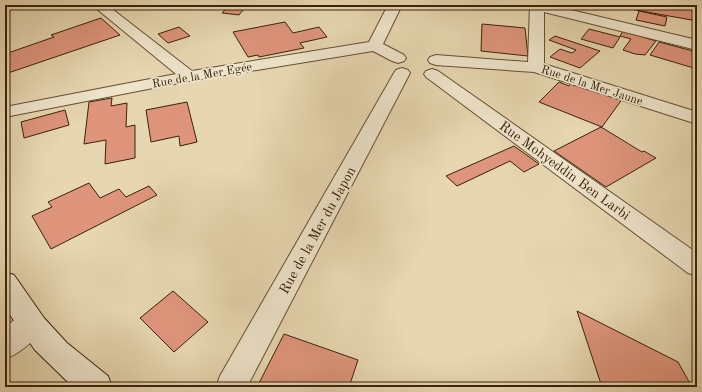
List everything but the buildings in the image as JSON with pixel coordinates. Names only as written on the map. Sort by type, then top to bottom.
[{"type":"street","points":[[392,5],[375,46],[417,62]]},
{"type":"street","points":[[536,67],[537,6],[697,45]]},
{"type":"street","points":[[108,8],[189,76]]},
{"type":"street","name":"Rue de la Mer Egée","points":[[5,112],[189,76],[375,46]]},
{"type":"street","name":"Rue de la Mer Jaune","points":[[417,62],[536,67],[697,118]]},
{"type":"street","name":"Rue Mohyeddin Ben Larbi","points":[[417,62],[697,266]]},
{"type":"street","name":"Rue de la Mer du Japon","points":[[231,387],[417,62]]},
{"type":"street","points":[[5,283],[46,343],[70,366],[97,387]]},
{"type":"street","points":[[5,346],[31,323]]}]
